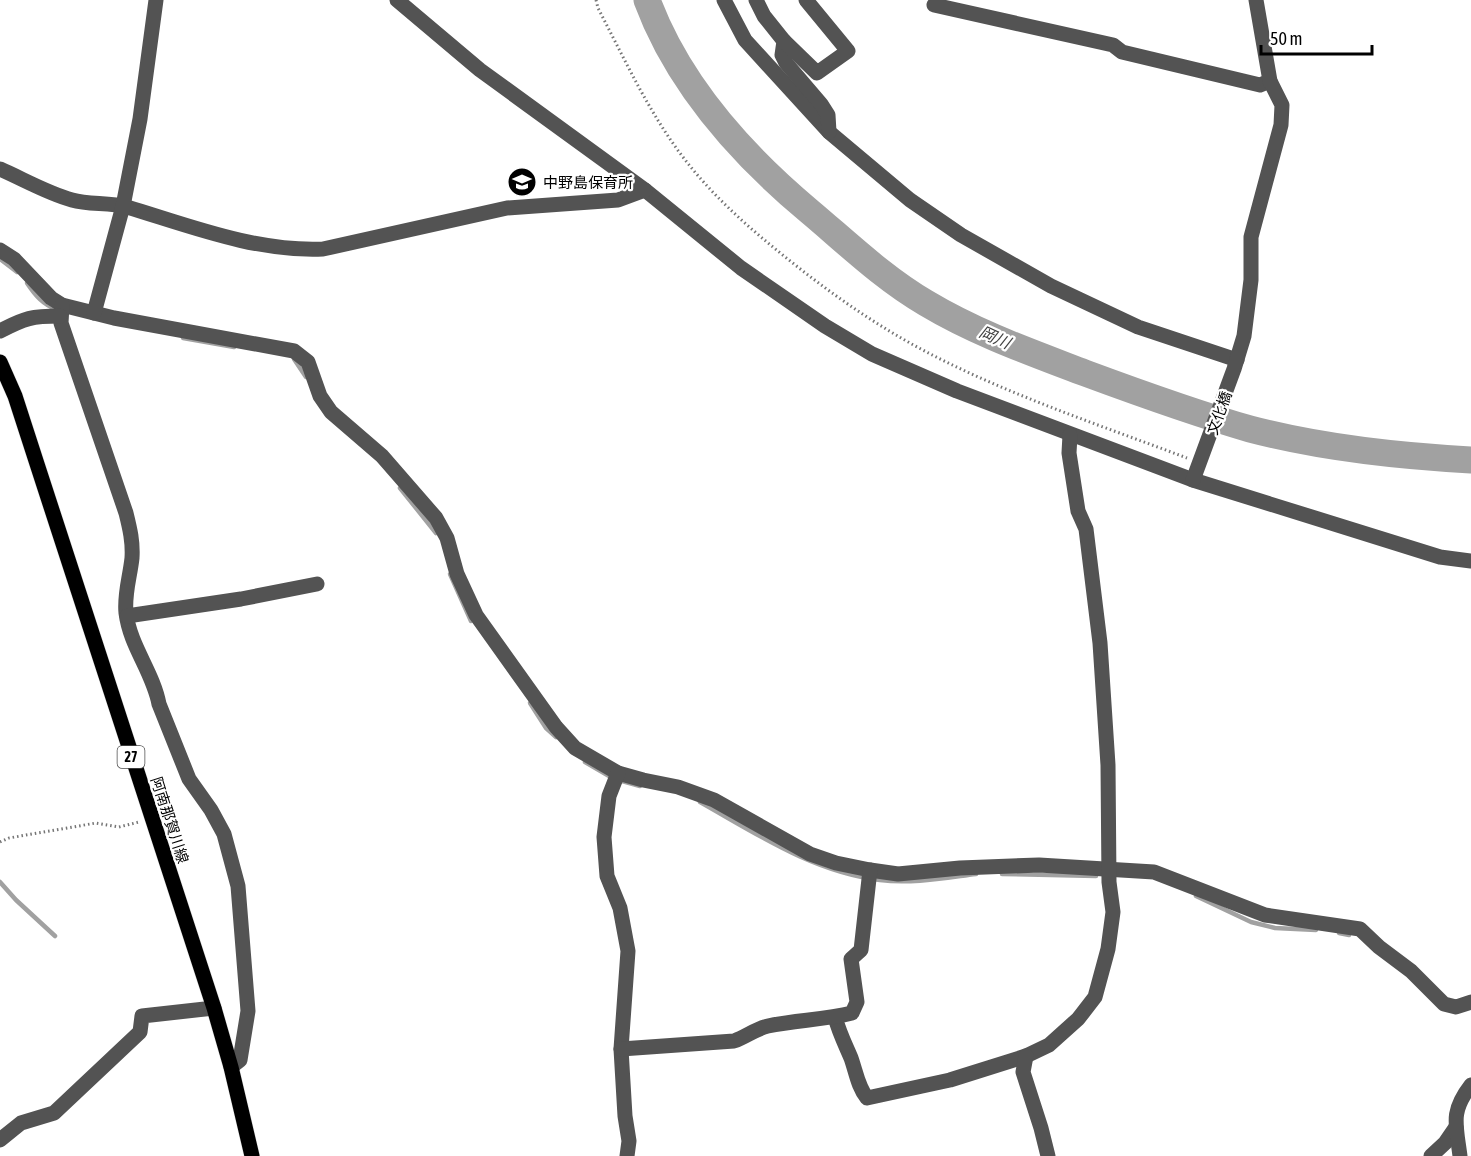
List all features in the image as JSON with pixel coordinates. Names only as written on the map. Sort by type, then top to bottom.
[{"type":"main road","name":"阿南那賀川線","points":[[0,362],[15,396],[214,1008],[252,1156]]},
{"type":"street","points":[[94,313],[123,206],[140,119],[156,0]]},
{"type":"street","points":[[397,0],[480,70],[645,190],[741,268],[825,326],[872,354],[957,391],[1193,480],[1440,557],[1471,561]]},
{"type":"street","points":[[724,0],[745,40],[830,132],[910,200],[961,236],[1051,286],[1138,327],[1235,365]]},
{"type":"street","points":[[756,0],[764,16],[784,41],[817,73],[848,51],[806,0]]},
{"type":"street","name":"文化橋","points":[[1193,480],[1244,336],[1251,280],[1251,237],[1281,125],[1282,105],[1270,81],[1256,0]]},
{"type":"street","points":[[934,5],[1113,45],[1122,52],[1249,83],[1260,85],[1270,81]]},
{"type":"street","points":[[784,41],[782,55],[786,63],[821,104],[828,115],[830,132]]},
{"type":"street","points":[[0,169],[72,201],[123,206],[182,225],[261,244],[300,250],[324,249],[507,208],[618,200],[645,190]]},
{"type":"street","points":[[0,250],[14,259],[61,311],[132,536],[132,558],[126,599],[127,616],[134,643],[157,692],[159,704],[189,779],[211,810],[224,834],[236,876],[248,1011],[240,1060],[231,1067]]},
{"type":"street","points":[[0,331],[30,317],[61,311],[94,313],[234,342],[256,343],[294,351],[308,362],[320,396],[331,412],[382,456],[436,518],[447,538],[457,574],[476,615],[556,727],[575,747],[618,773],[687,790],[714,800],[810,854],[836,863],[870,870],[898,874],[960,868],[1039,865],[1154,872],[1265,915],[1360,929],[1379,947],[1411,971],[1444,1004],[1456,1006],[1471,1002]]},
{"type":"street","points":[[835,1017],[839,1034],[850,1056],[861,1091],[867,1098],[950,1080],[1026,1056],[1049,1045],[1078,1019],[1095,997],[1108,949],[1113,912],[1109,869],[1108,765],[1100,643],[1086,529],[1078,511],[1069,453],[1070,435]]},
{"type":"street","points":[[127,616],[241,599],[317,584]]},
{"type":"street","points":[[618,773],[609,796],[604,837],[607,876],[620,908],[628,951],[621,1049],[625,1116],[629,1141],[627,1156]]},
{"type":"street","points":[[621,1049],[734,1041],[747,1037],[755,1030],[770,1026],[852,1013],[857,1002],[851,958],[861,950],[870,870]]},
{"type":"street","points":[[0,1140],[21,1123],[54,1113],[140,1032],[142,1016],[214,1008]]},
{"type":"street","points":[[1026,1056],[1023,1072],[1048,1156]]},
{"type":"street","points":[[1460,1156],[1456,1127],[1457,1104],[1471,1085]]},
{"type":"street","points":[[1431,1156],[1445,1143],[1456,1127]]},
{"type":"path","points":[[596,0],[598,8],[653,113],[686,161],[720,200],[754,232],[832,294],[918,348],[987,380],[1113,431],[1201,459]]},
{"type":"path","points":[[0,842],[9,838],[96,823],[119,827],[151,819]]},
{"type":"waterway","name":"岡川","points":[[647,0],[660,31],[694,89],[714,116],[759,166],[865,259],[910,293],[945,314],[1004,341],[1085,373],[1187,410],[1250,429],[1277,436],[1360,450],[1471,460]]},
{"type":"waterway","points":[[0,259],[17,272]]},
{"type":"waterway","points":[[27,283],[40,299],[58,310]]},
{"type":"waterway","points":[[183,338],[234,347]]},
{"type":"waterway","points":[[294,359],[306,377]]},
{"type":"waterway","points":[[400,488],[436,533]]},
{"type":"waterway","points":[[450,574],[471,621]]},
{"type":"waterway","points":[[530,703],[546,728],[556,737]]},
{"type":"waterway","points":[[585,762],[609,776]]},
{"type":"waterway","points":[[622,781],[640,786]]},
{"type":"waterway","points":[[700,802],[786,850],[855,876],[904,881],[976,874]]},
{"type":"waterway","points":[[1002,874],[1096,876]]},
{"type":"waterway","points":[[0,882],[55,936]]},
{"type":"waterway","points":[[1196,896],[1251,922],[1275,928],[1316,930]]},
{"type":"waterway","points":[[1339,933],[1349,935]]},
{"type":"place","name":"中野島保育所","points":[[522,182]]}]
